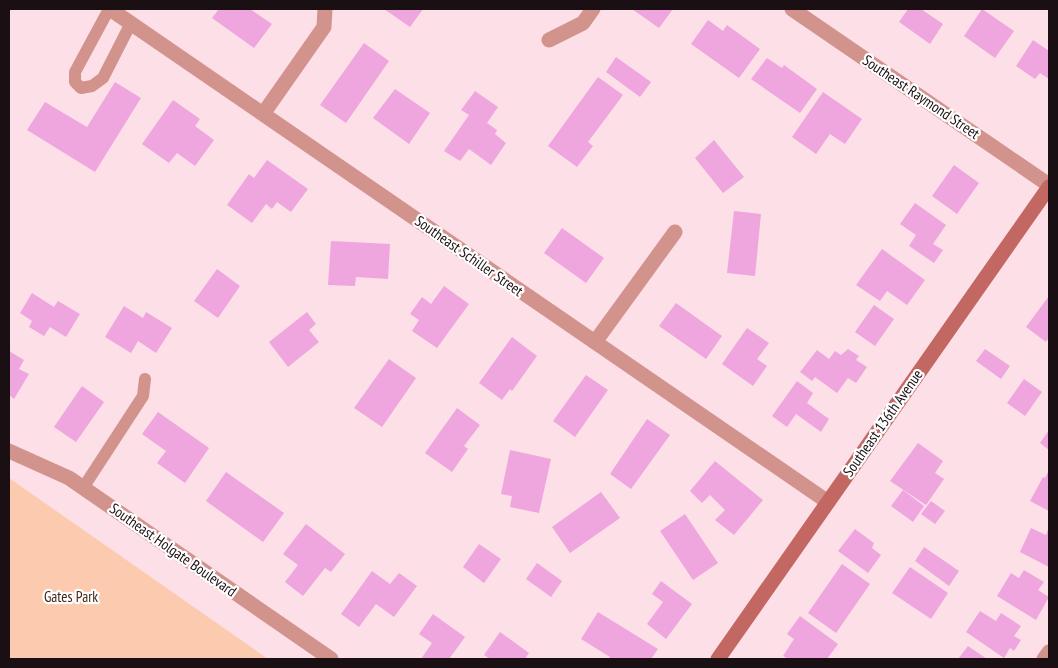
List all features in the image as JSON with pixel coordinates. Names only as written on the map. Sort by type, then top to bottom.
[{"type":"street","name":"Southeast Schiller Street","points":[[109,9],[828,502]]},
{"type":"street","points":[[263,114],[324,27],[325,9]]},
{"type":"street","points":[[549,40],[583,23],[593,9]]},
{"type":"street","name":"Southeast Raymond Street","points":[[792,9],[1049,186]]},
{"type":"street","name":"Southeast 136th Avenue","points":[[718,659],[1049,186]]},
{"type":"street","points":[[595,342],[675,232]]},
{"type":"street","name":"Southeast Holgate Boulevard","points":[[9,451],[62,475],[83,488],[330,659]]},
{"type":"street","points":[[1044,659],[1049,652]]},
{"type":"lane","points":[[109,9],[75,72],[74,82],[81,88],[92,86],[103,78],[131,23]]},
{"type":"lane","points":[[83,488],[143,396],[146,380]]},
{"type":"green space","name":"Gates Park","points":[[9,478],[268,659],[9,659]]},
{"type":"building","points":[[219,9],[250,9],[272,24],[254,48],[212,18]]},
{"type":"building","points":[[384,9],[423,9],[410,27]]},
{"type":"building","points":[[632,9],[673,9],[659,28]]},
{"type":"building","points":[[908,9],[921,9],[943,24],[930,44],[899,22]]},
{"type":"building","points":[[982,9],[1014,31],[995,58],[964,36]]},
{"type":"building","points":[[708,20],[723,31],[727,25],[760,49],[739,78],[691,44]]},
{"type":"building","points":[[1033,40],[1049,51],[1049,79],[1040,73],[1035,79],[1016,66]]},
{"type":"building","points":[[364,43],[389,61],[346,123],[320,105]]},
{"type":"building","points":[[616,57],[651,82],[640,97],[606,72]]},
{"type":"building","points":[[767,58],[782,68],[784,65],[817,89],[800,113],[751,79]]},
{"type":"building","points":[[598,77],[623,95],[588,142],[593,146],[577,167],[548,146]]},
{"type":"building","points":[[115,82],[141,98],[95,172],[27,130],[45,102],[87,127]]},
{"type":"building","points":[[395,89],[430,113],[409,144],[373,118]]},
{"type":"building","points":[[475,91],[498,107],[487,123],[497,130],[495,134],[506,143],[491,165],[469,149],[460,161],[444,151],[469,115],[461,110]]},
{"type":"building","points":[[823,92],[862,119],[845,144],[830,134],[816,154],[792,137]]},
{"type":"building","points":[[173,100],[200,119],[195,126],[214,140],[195,166],[177,153],[169,163],[142,144]]},
{"type":"building","points":[[714,140],[744,177],[723,193],[695,158]]},
{"type":"building","points":[[267,160],[308,189],[291,212],[277,202],[272,209],[266,204],[252,223],[227,205],[249,174],[254,178]]},
{"type":"building","points":[[954,165],[979,183],[957,214],[932,196]]},
{"type":"building","points":[[915,203],[946,225],[933,244],[943,250],[934,263],[909,246],[916,235],[900,224]]},
{"type":"building","points":[[734,211],[761,214],[755,276],[727,273]]},
{"type":"building","points":[[562,228],[604,258],[586,283],[544,253]]},
{"type":"building","points":[[331,241],[390,244],[388,279],[356,277],[355,286],[328,285]]},
{"type":"building","points":[[882,249],[925,280],[907,305],[887,291],[880,301],[856,285]]},
{"type":"building","points":[[217,269],[240,286],[218,318],[194,301]]},
{"type":"building","points":[[444,286],[469,304],[437,348],[412,331],[419,320],[410,314],[422,297],[431,304]]},
{"type":"building","points":[[32,293],[54,307],[58,301],[80,314],[66,337],[50,327],[44,336],[29,327],[32,321],[20,313]]},
{"type":"building","points":[[1049,296],[1049,337],[1046,342],[1026,327]]},
{"type":"building","points":[[676,303],[722,336],[706,359],[659,326]]},
{"type":"building","points":[[874,305],[894,319],[875,346],[855,332]]},
{"type":"building","points":[[124,306],[143,318],[146,312],[172,328],[156,353],[138,341],[131,353],[105,337]]},
{"type":"building","points":[[307,312],[316,324],[309,330],[319,342],[288,367],[269,342]]},
{"type":"building","points":[[747,328],[769,343],[757,359],[767,366],[753,386],[722,364]]},
{"type":"building","points":[[512,337],[537,356],[512,391],[510,389],[502,400],[479,383]]},
{"type":"building","points":[[848,349],[859,356],[856,360],[867,367],[856,383],[848,378],[837,393],[815,377],[812,381],[800,372],[817,350],[829,359],[835,351],[841,355]]},
{"type":"building","points":[[985,349],[1010,366],[1001,379],[976,361]]},
{"type":"building","points":[[9,351],[24,360],[19,369],[29,374],[14,399],[9,395]]},
{"type":"building","points":[[389,359],[416,378],[382,427],[354,408]]},
{"type":"building","points":[[586,375],[608,390],[575,437],[553,421]]},
{"type":"building","points":[[1024,379],[1042,392],[1025,416],[1007,403]]},
{"type":"building","points":[[797,381],[813,393],[807,403],[829,419],[821,432],[796,414],[787,427],[772,416]]},
{"type":"building","points":[[82,386],[104,402],[76,442],[54,427]]},
{"type":"building","points":[[457,408],[480,425],[464,446],[468,449],[452,472],[425,453]]},
{"type":"building","points":[[158,412],[209,448],[185,483],[157,463],[166,451],[142,434]]},
{"type":"building","points":[[647,419],[670,435],[631,489],[610,474]]},
{"type":"building","points":[[1049,430],[1049,450],[1040,443]]},
{"type":"building","points":[[918,443],[943,461],[935,473],[944,479],[926,505],[890,481]]},
{"type":"building","points":[[510,450],[551,459],[539,513],[510,507],[512,496],[501,494]]},
{"type":"building","points":[[715,461],[763,500],[734,535],[715,520],[725,510],[710,495],[702,503],[690,491]]},
{"type":"building","points":[[1049,470],[1049,511],[1030,501]]},
{"type":"building","points":[[226,472],[284,513],[263,542],[206,501]]},
{"type":"building","points":[[903,490],[924,506],[913,522],[891,506]]},
{"type":"building","points":[[601,492],[620,518],[570,553],[552,527]]},
{"type":"building","points":[[931,501],[945,511],[935,524],[921,514]]},
{"type":"building","points":[[685,514],[718,563],[693,580],[660,531]]},
{"type":"building","points":[[306,524],[345,554],[331,572],[325,568],[303,596],[285,582],[298,565],[283,554]]},
{"type":"building","points":[[1049,527],[1049,567],[1020,552],[1031,528],[1046,535]]},
{"type":"building","points":[[855,529],[874,543],[872,548],[881,555],[868,573],[838,551]]},
{"type":"building","points":[[479,544],[501,559],[484,583],[463,567]]},
{"type":"building","points":[[924,547],[959,571],[949,586],[915,561]]},
{"type":"building","points":[[537,563],[562,581],[551,597],[526,579]]},
{"type":"building","points":[[842,564],[870,584],[836,633],[808,613]]},
{"type":"building","points":[[910,567],[948,593],[931,619],[892,593]]},
{"type":"building","points":[[1024,570],[1044,582],[1038,590],[1049,597],[1036,620],[997,596],[1011,573],[1019,578]]},
{"type":"building","points":[[372,571],[390,584],[399,573],[417,586],[394,617],[376,604],[359,627],[341,614]]},
{"type":"building","points":[[661,581],[692,604],[666,639],[647,624],[663,602],[652,594]]},
{"type":"building","points":[[980,611],[996,621],[1001,613],[1021,626],[1014,636],[1021,640],[1014,651],[1010,648],[1004,658],[966,632]]},
{"type":"building","points":[[598,612],[658,649],[651,659],[608,659],[610,657],[581,639]]},
{"type":"building","points":[[433,614],[465,637],[449,659],[421,659],[432,643],[419,634]]},
{"type":"building","points":[[800,616],[838,644],[827,659],[788,659],[783,656],[794,639],[787,634]]},
{"type":"building","points":[[500,632],[529,653],[525,659],[490,659],[484,655]]},
{"type":"building","points":[[968,646],[987,659],[958,659]]}]
